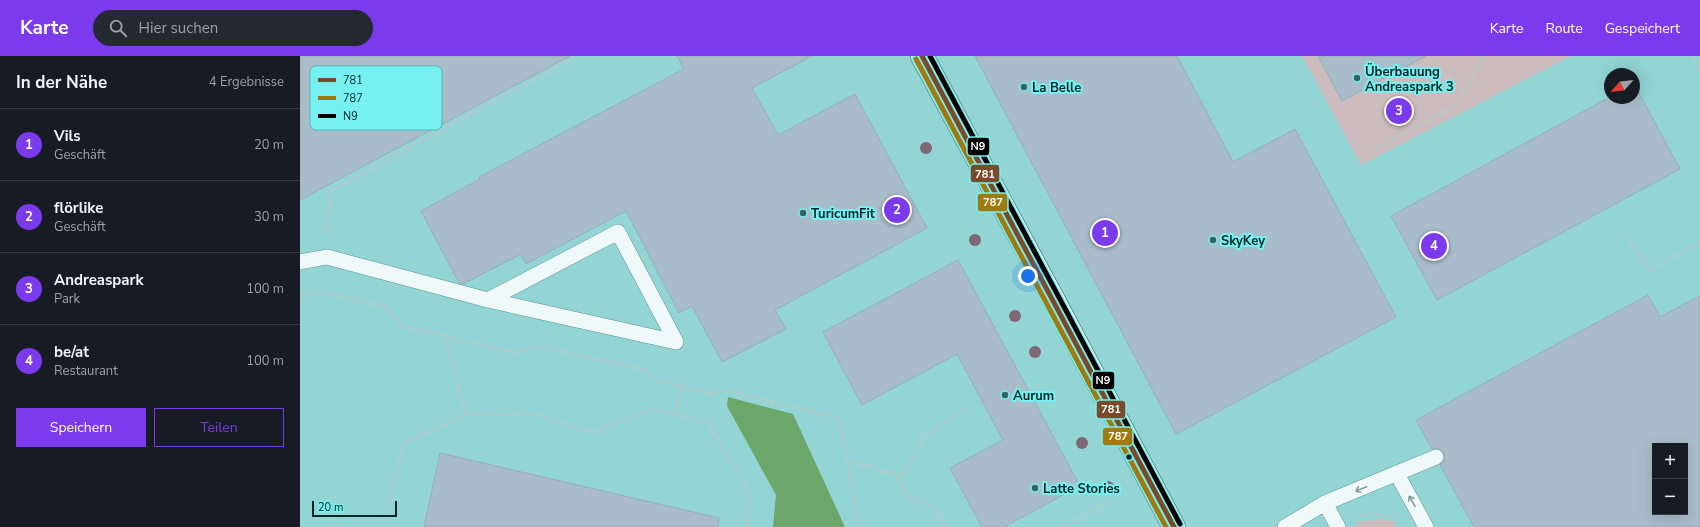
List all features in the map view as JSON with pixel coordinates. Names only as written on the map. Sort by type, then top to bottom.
[{"type":"street","points":[[922,56],[1174,527]]},
{"type":"lane","points":[[300,262],[327,257],[488,300],[676,342],[618,232],[488,300]]},
{"type":"lane","points":[[1285,527],[1326,503],[1436,457]]},
{"type":"lane","points":[[1397,474],[1426,527]]},
{"type":"lane","points":[[1326,503],[1338,526]]},
{"type":"path","points":[[442,130],[576,56]]},
{"type":"path","points":[[1374,149],[1457,105],[1484,56]]},
{"type":"path","points":[[1693,56],[1700,69]]},
{"type":"path","points":[[327,257],[329,192],[442,130]]},
{"type":"path","points":[[1628,239],[1649,271],[1700,242]]},
{"type":"path","points":[[300,296],[317,291],[386,307],[401,326],[515,353],[536,346],[646,370],[652,379],[713,394],[722,390],[840,418],[857,519],[861,527]]},
{"type":"path","points":[[445,336],[466,414]]},
{"type":"path","points":[[675,415],[682,386]]},
{"type":"path","points":[[899,481],[926,435],[966,408]]},
{"type":"path","points":[[390,500],[403,444],[466,414],[532,413],[593,433],[650,409],[707,421],[750,493],[746,527]]},
{"type":"path","points":[[847,464],[870,465],[876,471],[895,473],[908,497],[930,505],[946,527]]},
{"type":"path","points":[[1062,527],[1108,502]]},
{"type":"path","points":[[1338,526],[1353,517],[1371,514],[1390,515],[1402,518]]},
{"type":"shaded area","points":[[1302,56],[1571,56],[1361,165]]},
{"type":"shaded area","points":[[728,397],[793,414],[845,527],[773,527],[776,495],[727,406]]},
{"type":"shaded area","points":[[1381,519],[1396,522],[1394,527],[1358,527],[1355,522]]},
{"type":"building","points":[[300,56],[570,56],[442,124],[442,66],[310,66],[310,130],[431,130],[300,200]]},
{"type":"building","points":[[677,56],[812,56],[752,88],[778,135],[855,94],[927,228],[775,310],[786,329],[722,362],[692,306],[679,313],[626,211],[526,264],[521,254],[463,284],[459,283],[421,211],[480,179],[479,177],[684,69]]},
{"type":"building","name":"SkyKey","points":[[975,56],[1177,56],[1233,162],[1295,129],[1396,317],[1176,434]]},
{"type":"building","name":"Überbauung Andreaspark 3","points":[[1318,56],[1426,56],[1342,101]]},
{"type":"building","points":[[1640,95],[1680,169],[1437,300],[1391,216],[1604,100],[1604,104],[1640,104]]},
{"type":"building","points":[[958,260],[1080,486],[1004,527],[982,527],[950,468],[1003,440],[957,354],[862,405],[823,332]]},
{"type":"building","points":[[1648,295],[1660,317],[1700,296],[1700,527],[1474,527],[1440,465],[1445,459],[1444,453],[1438,448],[1432,449],[1416,420]]},
{"type":"building","points":[[440,453],[719,518],[718,527],[424,527]]},
{"type":"transit line","name":"781","points":[[922,56],[1174,527]]},
{"type":"transit line","name":"N9","points":[[930,56],[1180,524]]},
{"type":"transit line","name":"787","points":[[916,59],[1166,527]]},
{"type":"place","name":"Überbauung Andreaspark 3","points":[[1357,78]]},
{"type":"place","name":"La Belle","points":[[1024,87]]},
{"type":"place","name":"Andreaspark","points":[[1399,111]]},
{"type":"place","name":"flörlike","points":[[897,210]]},
{"type":"place","name":"TuricumFit","points":[[803,213]]},
{"type":"place","name":"Vils","points":[[1105,233]]},
{"type":"place","name":"SkyKey","points":[[1213,240]]},
{"type":"place","name":"be/at","points":[[1434,246]]},
{"type":"place","name":"Aurum","points":[[1005,395]]},
{"type":"place","name":"Latte Stories","points":[[1035,488]]}]
